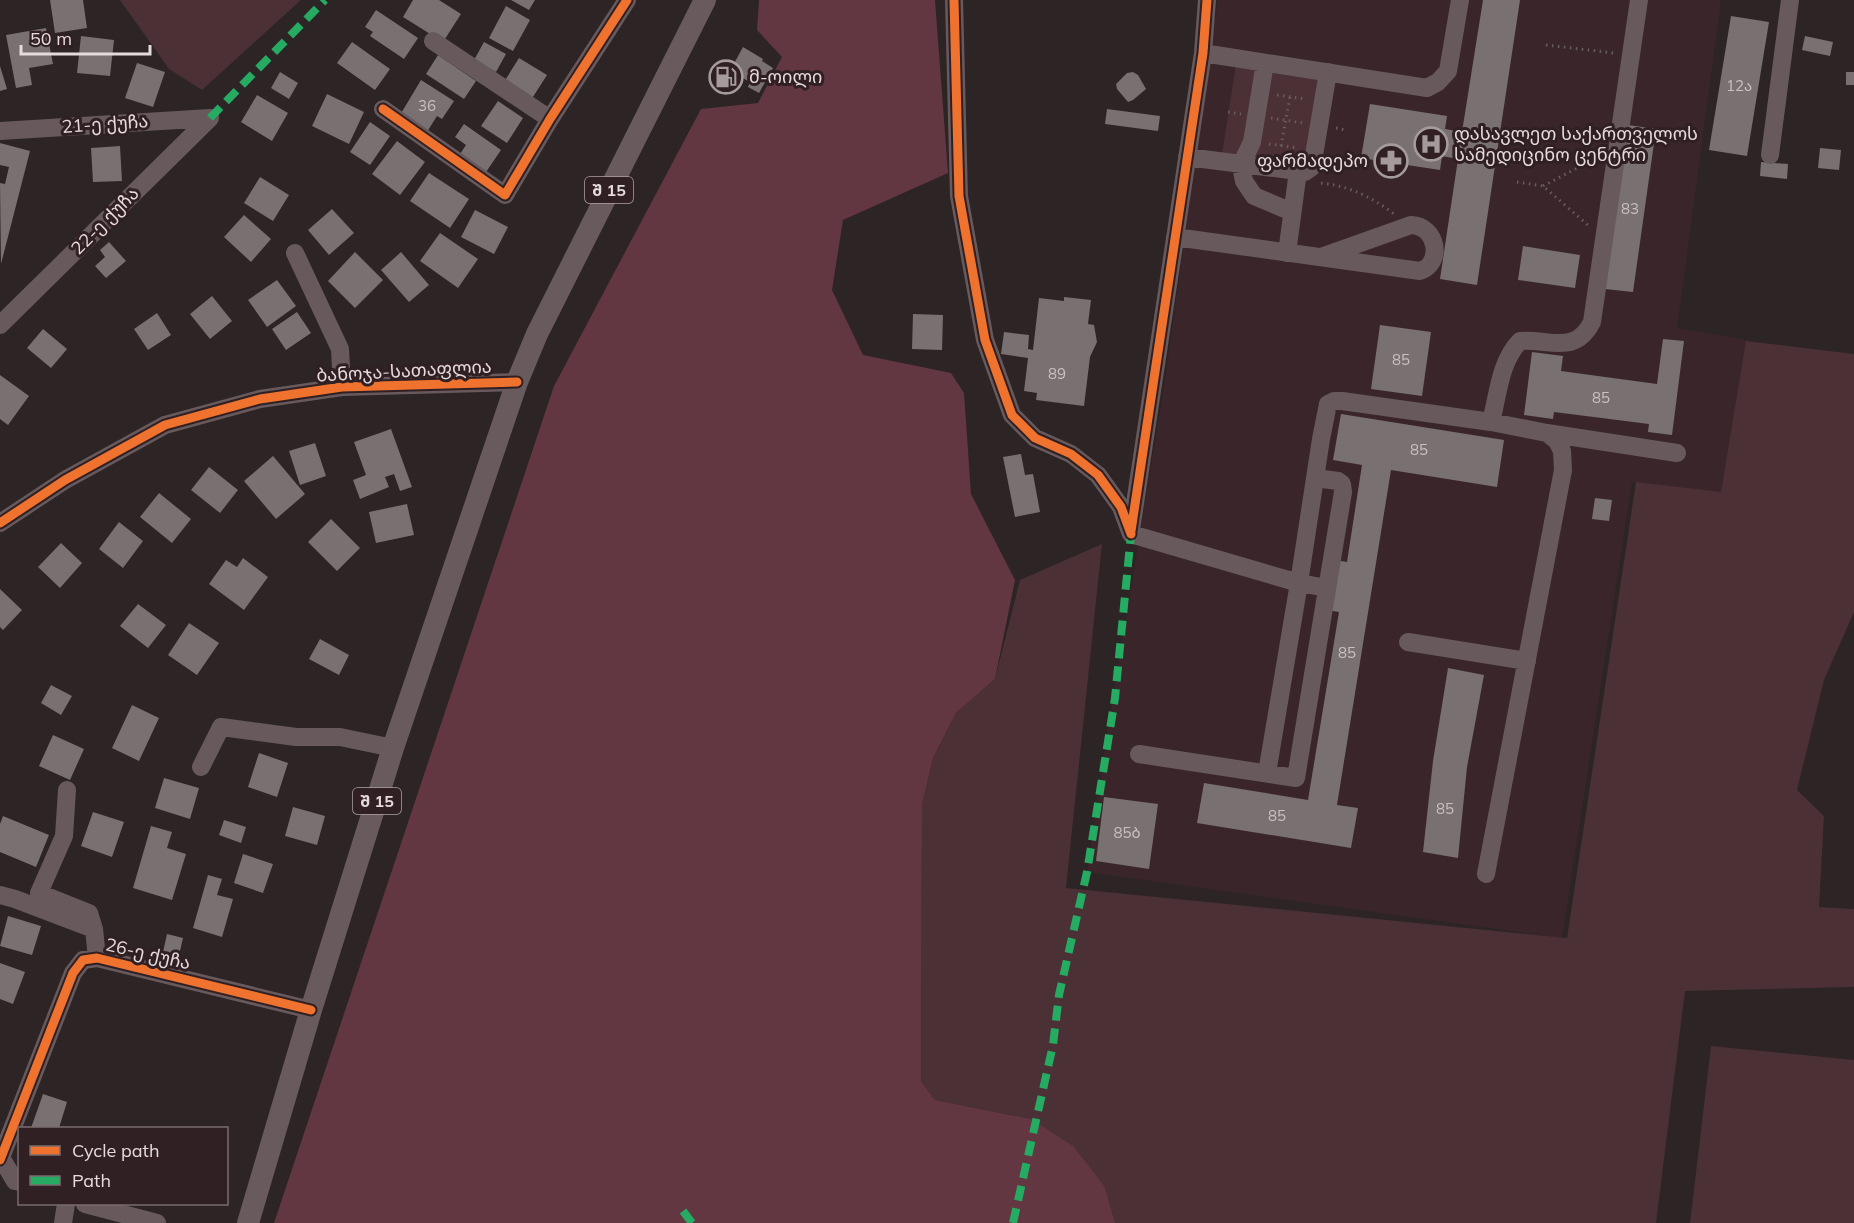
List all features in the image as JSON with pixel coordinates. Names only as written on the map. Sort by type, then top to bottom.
[{"type":"main road","name":"შ 15","points":[[248,1223],[311,1010],[393,748],[517,382],[537,334],[705,0]]},
{"type":"street","points":[[383,109],[505,195],[550,119],[627,0]]},
{"type":"street","points":[[954,0],[959,196],[985,340],[1012,415],[1035,438],[1071,454],[1098,475],[1121,507],[1131,534]]},
{"type":"street","points":[[1131,534],[1203,52],[1207,0]]},
{"type":"street","points":[[1203,52],[1427,88],[1438,82],[1448,71],[1460,0]]},
{"type":"street","points":[[1491,422],[1507,358],[1520,341],[1569,343],[1587,333],[1593,322],[1639,0]]},
{"type":"street","points":[[1770,155],[1790,0]]},
{"type":"street","points":[[432,41],[550,119]]},
{"type":"street","points":[[1265,63],[1252,142],[1241,165],[1244,181],[1254,196],[1292,212]]},
{"type":"street","points":[[1287,253],[1297,178],[1312,167],[1328,72]]},
{"type":"street","name":"21-ე ქუჩა","points":[[0,131],[210,118]]},
{"type":"street","name":"22-ე ქუჩა","points":[[0,325],[210,118]]},
{"type":"street","points":[[1187,157],[1241,165],[1297,178]]},
{"type":"street","points":[[1175,237],[1420,271],[1431,264],[1434,255],[1434,241],[1429,230],[1420,225],[1406,227],[1321,257]]},
{"type":"street","points":[[295,253],[340,349],[342,387]]},
{"type":"street","name":"ბანოჯა-სათაფლია","points":[[0,523],[65,480],[165,424],[260,399],[342,387],[517,382]]},
{"type":"street","points":[[1267,773],[1328,404],[1334,401],[1491,422],[1547,434],[1677,453]]},
{"type":"street","points":[[1486,874],[1563,470],[1562,451],[1557,441],[1547,434]]},
{"type":"street","points":[[1139,754],[1296,778],[1342,484],[1338,481],[1315,478]]},
{"type":"street","points":[[1131,534],[1299,583],[1327,588]]},
{"type":"street","points":[[1408,642],[1527,660]]},
{"type":"street","points":[[201,767],[221,727],[296,737],[340,736],[393,748]]},
{"type":"street","points":[[67,790],[64,836],[39,893],[89,913],[94,929],[97,958]]},
{"type":"street","points":[[0,895],[15,898],[94,929]]},
{"type":"street","name":"26-ე ქუჩა","points":[[0,1158],[73,973],[83,960],[97,958],[311,1010]]},
{"type":"street","points":[[0,1158],[18,1181]]},
{"type":"street","points":[[63,1223],[66,1205]]},
{"type":"street","points":[[92,1205],[157,1223]]},
{"type":"path","points":[[1546,45],[1630,55]]},
{"type":"path","points":[[1260,93],[1323,102]]},
{"type":"path","points":[[1281,146],[1290,97]]},
{"type":"path","points":[[1252,142],[1315,150]]},
{"type":"path","points":[[1543,186],[1617,147]]},
{"type":"path","points":[[1297,178],[1352,190],[1377,201],[1396,215],[1406,227]]},
{"type":"path","points":[[1517,182],[1543,186],[1604,240]]},
{"type":"shaded area","points":[[120,0],[301,0],[202,90],[169,69]]},
{"type":"shaded area","points":[[759,0],[935,0],[948,173],[843,220],[832,290],[863,355],[951,373],[964,393],[971,494],[1015,580],[995,679],[956,713],[933,758],[922,805],[921,1081],[935,1100],[1031,1119],[1073,1146],[1105,1187],[1115,1223],[274,1223],[554,386],[701,109],[758,103],[782,57],[757,30]]},
{"type":"shaded area","points":[[1218,0],[1721,0],[1677,328],[1748,340],[1725,495],[1632,482],[1562,938],[1087,872],[1107,734],[1164,387]]},
{"type":"shaded area","points":[[1237,58],[1328,72],[1312,167],[1221,161]]},
{"type":"shaded area","points":[[1746,341],[1854,354],[1854,612],[1824,680],[1797,790],[1824,816],[1819,907],[1854,909],[1854,987],[1685,991],[1656,1223],[1115,1223],[1105,1187],[1030,1119],[935,1100],[921,1081],[922,805],[933,758],[956,713],[995,679],[1020,580],[1102,544],[1066,888],[1567,938],[1636,482],[1721,492]]},
{"type":"shaded area","points":[[1711,1046],[1854,1060],[1854,1223],[1690,1223]]},
{"type":"building","points":[[50,0],[83,0],[87,28],[55,33]]},
{"type":"building","points":[[413,0],[439,0],[461,14],[443,42],[403,17]]},
{"type":"building","points":[[511,0],[535,0],[529,10]]},
{"type":"building","name":"დასავლეთ საქართველოს სამედიცინო ცენტრი","points":[[1483,0],[1520,0],[1477,285],[1440,279],[1458,159],[1442,156],[1440,170],[1361,158],[1370,104],[1447,116],[1445,129],[1462,132]]},
{"type":"building","points":[[506,6],[530,20],[513,51],[489,38]]},
{"type":"building","points":[[376,10],[418,38],[404,59],[370,36],[373,32],[365,27]]},
{"type":"building","points":[[1731,16],[1769,22],[1747,156],[1709,150]]},
{"type":"building","points":[[46,28],[53,64],[29,68],[32,85],[16,88],[6,35]]},
{"type":"building","points":[[81,36],[114,40],[110,76],[77,73]]},
{"type":"building","points":[[1805,36],[1833,42],[1830,56],[1802,50]]},
{"type":"building","points":[[352,42],[390,69],[375,90],[337,63]]},
{"type":"building","points":[[484,42],[506,54],[496,72],[474,60]]},
{"type":"building","points":[[743,47],[773,68],[759,93],[748,87],[750,82],[730,71]]},
{"type":"building","points":[[438,55],[476,81],[464,99],[426,74]]},
{"type":"building","points":[[519,58],[547,75],[531,100],[504,82]]},
{"type":"building","points":[[137,63],[165,72],[153,107],[125,98]]},
{"type":"building","points":[[0,66],[7,89],[0,91]]},
{"type":"building","points":[[280,72],[298,83],[289,99],[271,88]]},
{"type":"building","points":[[1133,72],[1138,75],[1146,89],[1128,102],[1117,89],[1116,84],[1127,73]]},
{"type":"building","points":[[1846,72],[1854,72],[1854,85],[1846,85]]},
{"type":"building","points":[[421,80],[454,101],[442,119],[437,116],[427,132],[400,115]]},
{"type":"building","points":[[327,94],[364,112],[349,144],[312,126]]},
{"type":"building","points":[[257,95],[288,113],[272,141],[241,122]]},
{"type":"building","points":[[498,101],[523,118],[507,143],[481,126]]},
{"type":"building","points":[[1107,109],[1160,116],[1158,131],[1105,124]]},
{"type":"building","points":[[370,122],[390,136],[370,165],[350,152]]},
{"type":"building","points":[[464,124],[501,150],[484,175],[458,157],[466,145],[455,137]]},
{"type":"building","points":[[1628,125],[1656,129],[1633,292],[1605,289]]},
{"type":"building","points":[[397,141],[425,162],[400,195],[372,174]]},
{"type":"building","points":[[0,143],[30,151],[1,264],[0,183],[5,184],[9,167],[0,165]]},
{"type":"building","points":[[120,146],[122,181],[93,182],[91,148]]},
{"type":"building","points":[[1820,148],[1841,150],[1839,170],[1818,168]]},
{"type":"building","points":[[1761,162],[1788,164],[1787,179],[1760,176]]},
{"type":"building","points":[[429,173],[469,199],[450,228],[410,201]]},
{"type":"building","points":[[260,177],[289,195],[273,221],[244,203]]},
{"type":"building","points":[[332,209],[354,233],[329,255],[308,230]]},
{"type":"building","points":[[475,210],[508,227],[494,254],[461,237]]},
{"type":"building","points":[[244,215],[271,239],[251,262],[224,237]]},
{"type":"building","points":[[440,233],[478,259],[458,288],[420,261]]},
{"type":"building","points":[[109,242],[126,261],[106,278],[95,266],[105,257],[100,250]]},
{"type":"building","points":[[1523,246],[1580,255],[1575,288],[1518,280]]},
{"type":"building","points":[[355,252],[383,280],[355,308],[328,281]]},
{"type":"building","points":[[401,252],[429,285],[409,302],[381,270]]},
{"type":"building","points":[[277,280],[296,306],[267,327],[248,300]]},
{"type":"building","points":[[212,296],[232,321],[210,339],[190,314]]},
{"type":"building","points":[[1064,297],[1091,300],[1088,324],[1094,325],[1097,342],[1090,357],[1084,406],[1036,400],[1037,393],[1024,391],[1028,358],[1001,354],[1004,332],[1029,335],[1028,349],[1033,350],[1039,298],[1064,301]]},
{"type":"building","points":[[297,312],[311,333],[286,350],[272,329]]},
{"type":"building","points":[[157,313],[171,335],[148,350],[134,329]]},
{"type":"building","points":[[913,314],[943,315],[942,350],[912,349]]},
{"type":"building","points":[[1380,325],[1431,332],[1422,396],[1371,389]]},
{"type":"building","points":[[43,329],[67,349],[51,368],[27,348]]},
{"type":"building","points":[[1663,339],[1684,341],[1672,435],[1648,432],[1649,424],[1554,412],[1553,419],[1524,415],[1532,352],[1563,356],[1561,371],[1657,384]]},
{"type":"building","points":[[0,375],[29,396],[8,425],[0,419]]},
{"type":"building","points":[[1341,414],[1504,440],[1497,487],[1391,470],[1337,805],[1358,808],[1351,848],[1197,823],[1204,783],[1308,800],[1339,612],[1327,610],[1335,560],[1347,562],[1362,465],[1333,460]]},
{"type":"building","points":[[391,429],[412,487],[400,491],[394,474],[385,477],[389,487],[360,499],[353,480],[366,475],[354,442]]},
{"type":"building","points":[[315,443],[326,476],[300,485],[289,451]]},
{"type":"building","points":[[1021,454],[1025,475],[1033,474],[1040,512],[1015,517],[1003,457]]},
{"type":"building","points":[[273,456],[305,494],[276,519],[244,481]]},
{"type":"building","points":[[209,467],[238,490],[220,513],[191,490]]},
{"type":"building","points":[[159,493],[191,519],[172,543],[140,517]]},
{"type":"building","points":[[1595,498],[1612,500],[1609,521],[1592,519]]},
{"type":"building","points":[[407,504],[414,535],[376,543],[369,512]]},
{"type":"building","points":[[331,519],[360,548],[337,571],[308,542]]},
{"type":"building","points":[[119,522],[143,541],[123,568],[99,549]]},
{"type":"building","points":[[61,543],[82,563],[60,588],[38,567]]},
{"type":"building","points":[[243,558],[268,577],[244,610],[209,584],[226,560],[237,567]]},
{"type":"building","points":[[0,589],[22,610],[3,630],[0,627]]},
{"type":"building","points":[[138,604],[166,625],[148,648],[120,626]]},
{"type":"building","points":[[189,623],[219,643],[197,675],[168,655]]},
{"type":"building","points":[[320,639],[349,655],[339,675],[309,659]]},
{"type":"building","points":[[1448,668],[1484,675],[1467,767],[1458,858],[1423,852],[1433,761]]},
{"type":"building","points":[[51,685],[72,696],[61,715],[41,703]]},
{"type":"building","points":[[132,705],[159,718],[139,761],[112,748]]},
{"type":"building","points":[[53,735],[84,749],[70,780],[39,766]]},
{"type":"building","points":[[259,753],[288,763],[277,797],[248,787]]},
{"type":"building","points":[[164,778],[199,788],[190,819],[155,808]]},
{"type":"building","points":[[1104,797],[1158,804],[1149,869],[1096,861]]},
{"type":"building","points":[[293,807],[325,816],[317,845],[285,836]]},
{"type":"building","points":[[93,812],[124,822],[112,857],[81,846]]},
{"type":"building","points":[[3,816],[49,835],[36,867],[0,852],[0,824]]},
{"type":"building","points":[[224,820],[246,827],[241,843],[219,835]]},
{"type":"building","points":[[151,826],[172,832],[167,848],[186,854],[172,900],[133,888]]},
{"type":"building","points":[[243,854],[273,864],[263,893],[234,883]]},
{"type":"building","points":[[208,875],[222,879],[217,895],[233,899],[222,937],[193,928]]},
{"type":"building","points":[[8,916],[41,926],[32,955],[0,946]]},
{"type":"building","points":[[167,934],[183,938],[177,964],[161,961]]},
{"type":"building","points":[[0,963],[25,972],[13,1004],[0,999]]},
{"type":"building","points":[[43,1094],[67,1102],[59,1127],[31,1127]]},
{"type":"marked path","points":[[210,118],[325,0]]},
{"type":"marked path","points":[[1013,1223],[1053,1045],[1059,995],[1087,872],[1115,698],[1131,534]]},
{"type":"marked path","points":[[683,1211],[692,1223]]},
{"type":"cycle path","points":[[383,109],[505,195],[550,119],[627,0]]},
{"type":"cycle path","points":[[954,0],[959,196],[985,340],[1012,415],[1035,438],[1071,454],[1098,475],[1121,507],[1131,534]]},
{"type":"cycle path","points":[[1131,531],[1203,53],[1207,0]]},
{"type":"cycle path","points":[[0,523],[65,480],[165,425],[260,399],[342,387],[517,382]]},
{"type":"cycle path","points":[[0,1160],[73,973],[83,960],[97,958],[311,1010]]},
{"type":"place","name":"მ-ოილი","points":[[726,77]]},
{"type":"place","name":"დასავლეთ საქართველოს სამედიცინო ცენტრი","points":[[1431,144]]},
{"type":"place","name":"ფარმადეპო","points":[[1391,161]]}]
